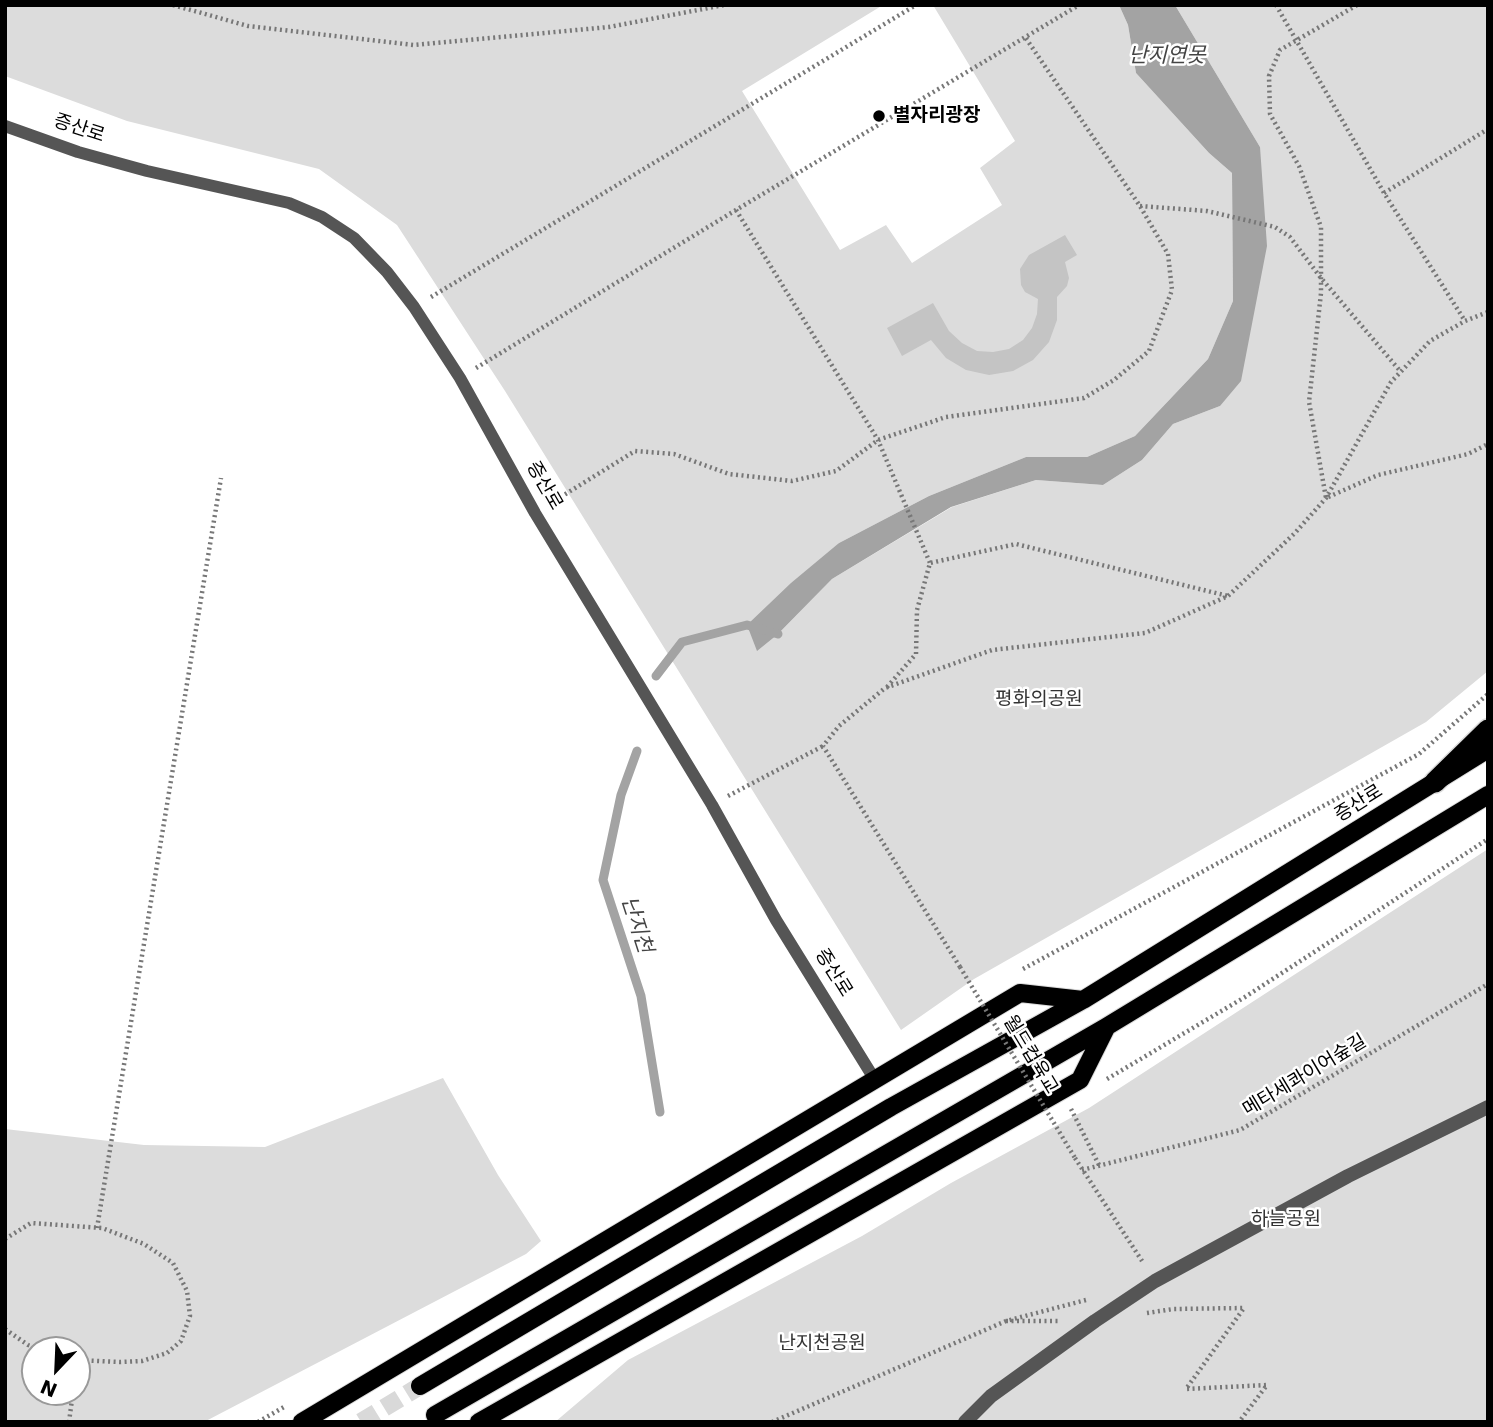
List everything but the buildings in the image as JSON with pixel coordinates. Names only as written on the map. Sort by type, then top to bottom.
[{"type":"highway","points":[[1435,782],[1488,730]]},
{"type":"main road","name":"증산로","points":[[421,1386],[891,1107],[1083,1000],[1488,749]]},
{"type":"main road","points":[[435,1415],[1106,1027],[1488,796]]},
{"type":"main road","points":[[302,1422],[1020,993],[1083,1000]]},
{"type":"main road","points":[[479,1422],[1080,1080],[1106,1027]]},
{"type":"street","points":[[965,1422],[991,1396],[1155,1281],[1348,1176],[1488,1107]]},
{"type":"lane","name":"증산로","points":[[5,126],[147,172],[289,203],[322,217],[354,238],[387,272],[414,307],[460,378],[535,513],[712,805],[776,920],[875,1080]]},
{"type":"path","points":[[173,5],[248,26],[414,45],[609,27],[724,5]]},
{"type":"path","points":[[414,307],[916,5]]},
{"type":"path","points":[[460,378],[736,209],[1079,5]]},
{"type":"path","points":[[1276,5],[1384,193],[1465,321]]},
{"type":"path","points":[[1326,498],[1309,402],[1321,278],[1321,227],[1299,166],[1270,114],[1269,76],[1280,50],[1298,42],[1357,5]]},
{"type":"path","points":[[535,513],[635,451],[674,454],[729,474],[792,481],[836,471],[878,440],[946,417],[1084,398],[1114,380],[1149,351],[1172,290],[1168,254],[1140,206],[1025,37]]},
{"type":"path","points":[[1384,193],[1488,129]]},
{"type":"path","points":[[1140,206],[1180,207],[1228,214],[1275,226],[1290,237],[1401,372]]},
{"type":"path","points":[[712,805],[823,746],[839,726],[886,688],[915,654],[917,610],[930,563],[878,440],[736,209]]},
{"type":"path","points":[[886,688],[992,650],[1145,633],[1228,596],[1296,533],[1326,498],[1391,382],[1430,341],[1465,321],[1488,312]]},
{"type":"path","points":[[1326,498],[1378,475],[1468,454],[1488,444]]},
{"type":"path","points":[[97,1228],[221,478]]},
{"type":"path","points":[[930,563],[1016,544],[1228,596]]},
{"type":"path","name":"월드컵육교","points":[[823,746],[961,967],[1082,1170],[1155,1281]]},
{"type":"path","points":[[1103,1081],[1245,997],[1488,839]]},
{"type":"path","name":"메타세콰이어숲길","points":[[1082,1170],[1240,1130],[1488,984]]},
{"type":"path","points":[[1068,1102],[1099,1165]]},
{"type":"path","points":[[5,1239],[31,1223],[97,1228],[144,1244],[173,1263],[187,1291],[190,1316],[181,1340],[167,1353],[142,1361],[91,1361]]},
{"type":"path","points":[[772,1422],[1006,1321],[1093,1298]]},
{"type":"path","points":[[1172,1309],[1244,1308],[1186,1389],[1267,1385],[1239,1422]]},
{"type":"path","points":[[5,1329],[21,1340]]},
{"type":"green space","name":"평화의공원","points":[[5,5],[883,5],[742,91],[840,250],[886,225],[912,263],[1002,205],[980,168],[1015,141],[933,5],[1119,5],[1128,25],[1136,73],[1209,153],[1232,173],[1233,301],[1208,359],[1135,436],[1087,457],[1026,457],[929,496],[839,543],[778,634],[832,579],[952,507],[1036,480],[1103,485],[1142,460],[1173,424],[1220,406],[1260,147],[1175,5],[1488,5],[1488,671],[1426,722],[974,979],[901,1030],[505,391],[397,225],[319,169],[127,121],[5,76]]},
{"type":"green space","name":"하늘공원","points":[[1488,849],[1488,1422],[555,1422],[628,1360],[862,1236],[951,1183],[1089,1108]]},
{"type":"green space","points":[[443,1078],[498,1175],[541,1241],[526,1254],[204,1422],[5,1422],[5,1129],[144,1145],[265,1147]]},
{"type":"water","name":"난지연못","points":[[1119,5],[1175,5],[1260,147],[1267,246],[1241,381],[1220,406],[1173,424],[1142,460],[1103,485],[1036,480],[951,507],[832,579],[778,634],[757,651],[747,625],[839,543],[929,496],[1026,457],[1087,457],[1135,436],[1208,359],[1233,301],[1232,173],[1209,153],[1136,73],[1128,25]]},
{"type":"waterway","name":"난지천","points":[[656,676],[682,642],[747,625],[778,634]]},
{"type":"waterway","name":"난지천","points":[[637,751],[621,795],[603,880],[641,996],[660,1112]]},
{"type":"tunnel","points":[[361,1422],[420,1386]]},
{"type":"place","name":"별자리광장","points":[[879,116]]},
{"type":"park label","name":"난지천공원","points":[[822,1344]]}]
